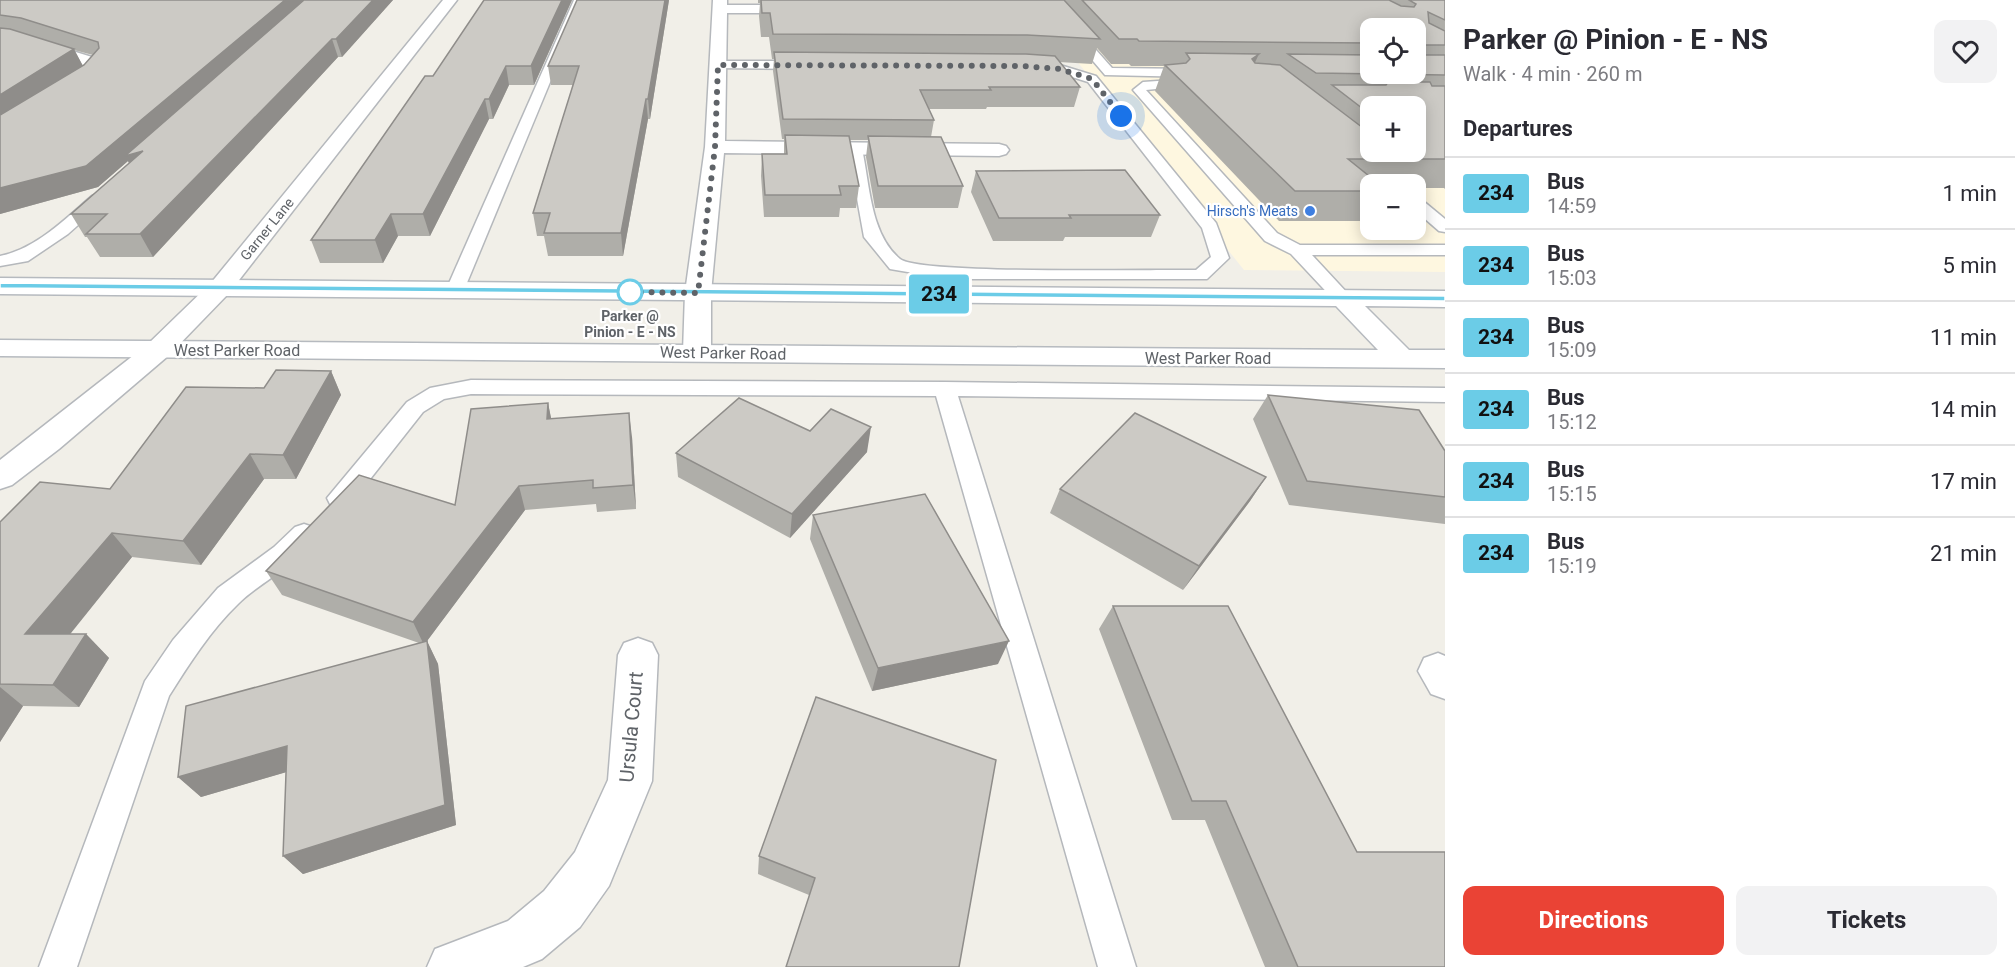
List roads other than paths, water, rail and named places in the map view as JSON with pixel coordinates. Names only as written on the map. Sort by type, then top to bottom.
[{"type":"street","name":"Garner Lane","points":[[0,477],[48,441],[158,350],[220,288],[450,0]]},
{"type":"street","points":[[697,352],[698,293],[715,147],[720,4],[815,9]]},
{"type":"street","points":[[0,37],[24,41],[99,65],[87,78],[0,133]]},
{"type":"street","points":[[715,147],[999,150]]},
{"type":"street","points":[[0,286],[1445,299]]},
{"type":"street","points":[[1342,297],[1402,359]]},
{"type":"street","name":"West Parker Road","points":[[0,348],[1445,359]]},
{"type":"street","name":"Ursula Court","points":[[453,967],[524,941],[562,909],[592,869],[630,781],[638,655]]},
{"type":"lane","points":[[455,290],[579,0]]},
{"type":"lane","points":[[1046,0],[1109,72],[1204,79],[1143,86],[1139,90],[1270,237],[1297,250],[1342,297]]},
{"type":"lane","points":[[718,65],[823,65]]},
{"type":"lane","points":[[855,149],[873,237],[896,265],[949,274],[1201,275],[1220,258],[1210,227],[1092,79],[1060,69],[1021,66]]},
{"type":"lane","points":[[0,273],[62,230],[107,191]]},
{"type":"lane","points":[[1426,211],[1445,227]]},
{"type":"lane","points":[[1297,250],[1445,250]]},
{"type":"lane","points":[[0,261],[22,257]]},
{"type":"lane","points":[[58,967],[156,690],[183,648],[228,596],[283,554],[359,477],[415,407],[438,393],[471,387],[945,389],[1445,395]]},
{"type":"lane","points":[[945,389],[1117,967]]},
{"type":"place","name":"Hirsch's Meats","points":[[1310,211]]},
{"type":"place","name":"Parker @ Pinion - E - NS","points":[[630,292]]}]
